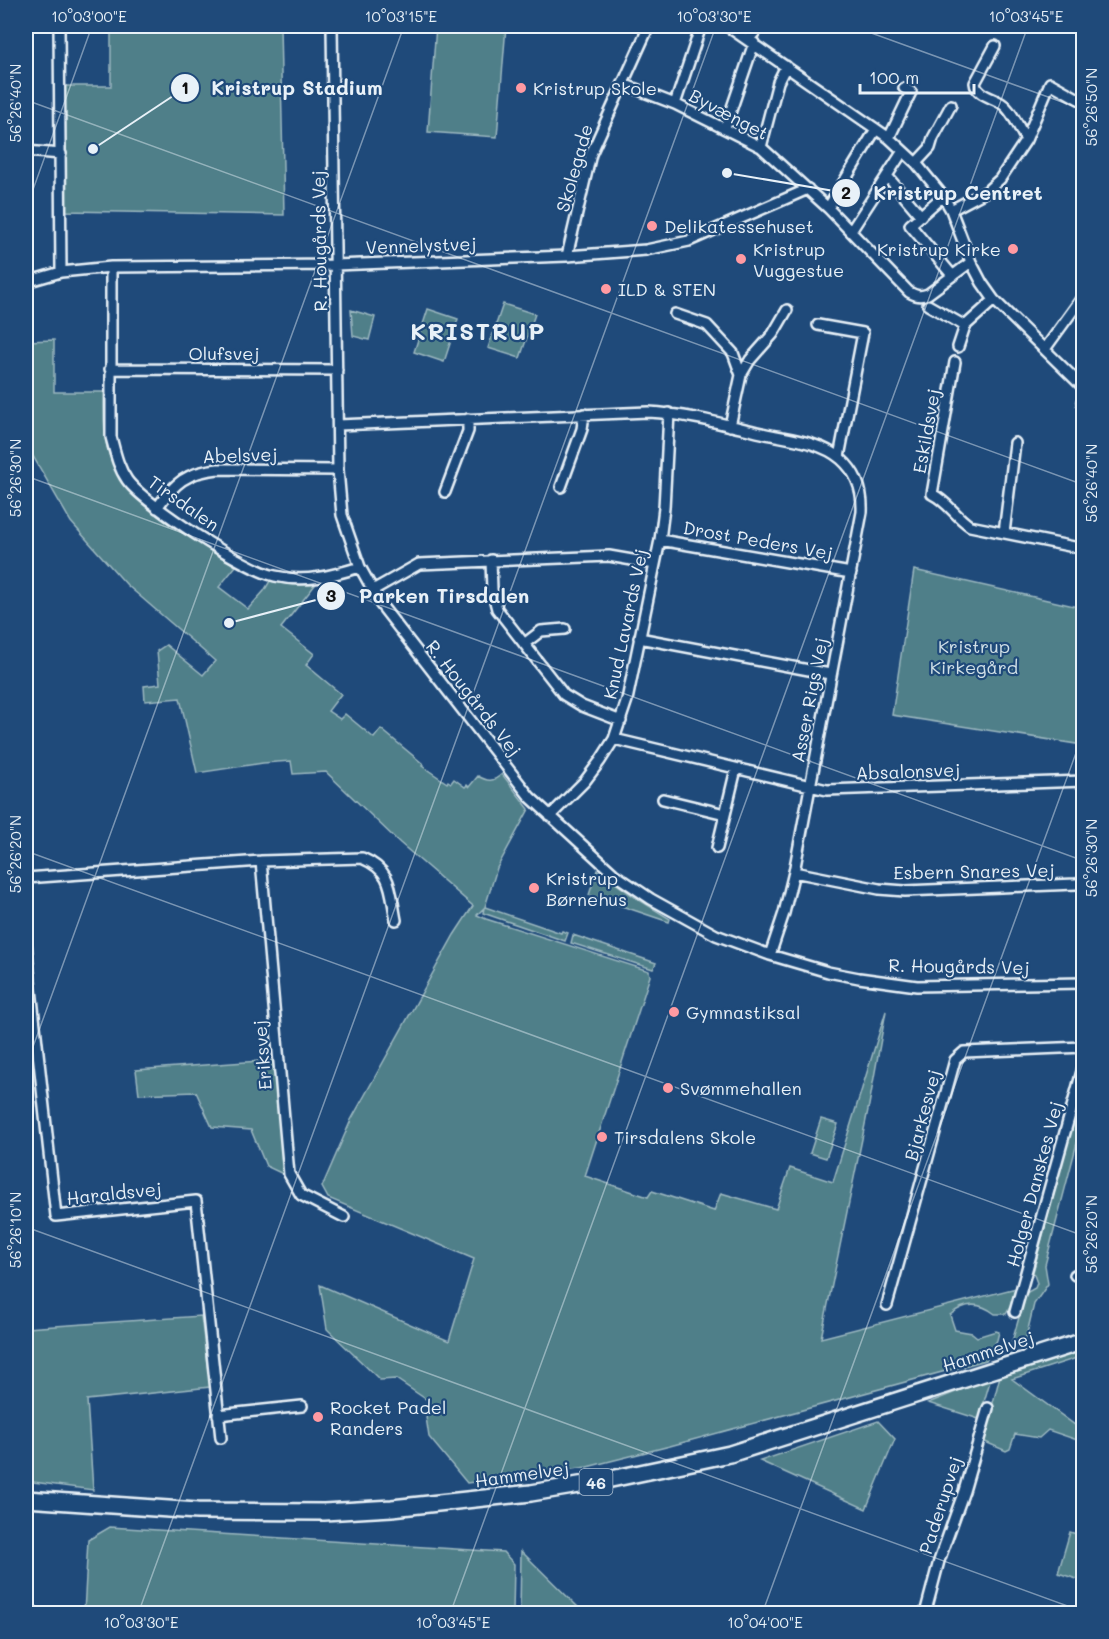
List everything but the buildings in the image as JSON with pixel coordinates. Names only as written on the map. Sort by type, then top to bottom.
[{"type":"highway","name":"Hammelvej","points":[[26,1499],[197,1510],[324,1512],[402,1508],[531,1493],[597,1482],[730,1454],[1083,1341]]},
{"type":"highway","name":"Hammelvej","points":[[26,1494],[90,1503]]},
{"type":"street","points":[[59,26],[62,154],[61,272]]},
{"type":"street","name":"R. Hougårds Vej","points":[[332,26],[338,470],[342,515],[360,567],[381,605],[435,676],[530,797],[550,816],[614,874],[651,899],[716,935],[770,955],[828,972],[916,986],[1083,983]]},
{"type":"street","name":"Skolegade","points":[[567,256],[591,154],[649,26]]},
{"type":"street","points":[[675,104],[701,26]]},
{"type":"street","points":[[727,26],[889,138],[916,163],[943,196],[951,210],[971,262],[994,300],[1082,384]]},
{"type":"street","points":[[725,128],[751,41],[760,26]]},
{"type":"street","points":[[995,46],[975,83],[976,88],[1003,104],[1026,140]]},
{"type":"street","points":[[761,147],[778,82],[786,66]]},
{"type":"street","points":[[951,210],[987,191],[1000,179],[1026,140],[1050,83],[1083,102]]},
{"type":"street","name":"Byvænget","points":[[623,84],[675,104],[761,147],[828,208],[909,292],[920,297],[928,294],[971,262]]},
{"type":"street","points":[[889,138],[912,92],[904,88]]},
{"type":"street","points":[[916,163],[930,148],[951,105]]},
{"type":"street","points":[[828,208],[876,129]]},
{"type":"street","points":[[850,231],[903,151]]},
{"type":"street","points":[[26,152],[62,154]]},
{"type":"street","points":[[886,176],[921,216]]},
{"type":"street","name":"Vennelystvej","points":[[26,282],[61,272],[111,267],[335,265],[567,256],[646,250],[688,241],[808,189]]},
{"type":"street","points":[[943,196],[910,225],[952,275]]},
{"type":"street","name":"Tirsdalen","points":[[111,267],[111,437],[117,460],[140,495],[251,568],[274,576],[302,580],[326,578],[360,567]]},
{"type":"street","points":[[1045,349],[1083,295]]},
{"type":"street","points":[[958,347],[965,326],[994,300]]},
{"type":"street","points":[[928,305],[965,326]]},
{"type":"street","points":[[730,426],[741,375],[750,360],[773,334],[787,310]]},
{"type":"street","points":[[675,314],[707,325],[730,349],[741,375]]},
{"type":"street","points":[[818,325],[863,333],[838,457]]},
{"type":"street","name":"Eskildsvej","points":[[955,362],[932,494],[944,500],[959,519],[970,526],[1083,549]]},
{"type":"street","name":"Olufsvej","points":[[111,369],[337,370]]},
{"type":"street","points":[[1083,401],[1083,410]]},
{"type":"street","name":"Asser Rigs Vej","points":[[339,425],[584,414],[669,413],[811,444],[838,457],[855,475],[862,499],[862,512],[794,872],[770,955]]},
{"type":"street","name":"Knud Lavards Vej","points":[[550,816],[585,782],[614,739],[621,721],[660,540],[669,413]]},
{"type":"street","points":[[561,487],[582,429],[584,414]]},
{"type":"street","points":[[445,492],[468,431],[468,419]]},
{"type":"street","points":[[1004,534],[1015,443]]},
{"type":"street","name":"Abelsvej","points":[[157,508],[168,492],[178,483],[201,471],[218,469],[338,470]]},
{"type":"street","name":"Drost Peders Vej","points":[[660,540],[851,573]]},
{"type":"street","points":[[373,590],[419,564],[609,556],[655,564]]},
{"type":"street","points":[[491,560],[492,590],[497,609],[564,695],[582,706],[621,721]]},
{"type":"street","points":[[524,644],[541,631],[566,629]]},
{"type":"street","points":[[639,638],[830,674]]},
{"type":"street","name":"Absalonsvej","points":[[614,739],[810,788],[827,790],[1083,781]]},
{"type":"street","points":[[717,849],[736,769]]},
{"type":"street","points":[[663,799],[725,814]]},
{"type":"street","points":[[26,878],[261,861],[362,858],[378,864],[387,878],[396,920]]},
{"type":"street","name":"Eriksvej","points":[[261,861],[288,1174],[301,1195],[344,1217]]},
{"type":"street","name":"Esbern Snares Vej","points":[[794,872],[879,889],[905,891],[1083,882]]},
{"type":"street","name":"Haraldsvej","points":[[26,944],[56,1216],[196,1201],[221,1438]]},
{"type":"street","name":"Bjarkesvej","points":[[887,1305],[955,1060],[964,1052],[1083,1047]]},
{"type":"street","name":"Holger Danskes Vej","points":[[1015,1312],[1083,1064]]},
{"type":"street","points":[[218,1415],[302,1406]]},
{"type":"street","name":"Paderupvej","points":[[925,1614],[939,1561],[964,1491],[987,1408]]},
{"type":"green space","points":[[111,26],[280,26],[284,215],[65,211],[65,86],[111,86]]},
{"type":"green space","points":[[436,26],[506,26],[497,137],[428,132]]},
{"type":"green space","points":[[503,304],[535,314],[520,358],[488,348]]},
{"type":"green space","points":[[428,309],[458,319],[444,362],[414,352]]},
{"type":"green space","points":[[351,310],[375,317],[369,340],[353,336]]},
{"type":"green space","points":[[54,340],[54,392],[104,392],[107,447],[115,468],[126,486],[159,517],[236,566],[219,587],[248,609],[270,581],[292,585],[315,585],[281,628],[314,654],[306,665],[341,694],[328,711],[340,719],[345,714],[374,738],[381,729],[423,764],[422,766],[447,783],[448,781],[451,783],[454,779],[465,787],[467,785],[469,787],[478,776],[490,780],[502,774],[529,809],[497,868],[485,907],[561,933],[562,931],[568,933],[565,941],[483,913],[484,908],[477,915],[649,971],[650,976],[585,1176],[648,1197],[652,1191],[714,1211],[721,1193],[776,1209],[790,1168],[833,1182],[886,1011],[821,1338],[1016,1288],[1006,1314],[995,1314],[984,1307],[972,1305],[961,1308],[950,1315],[955,1330],[972,1333],[977,1337],[999,1332],[986,1360],[587,1467],[467,1483],[429,1437],[426,1417],[430,1402],[396,1379],[380,1380],[327,1329],[320,1285],[449,1341],[474,1259],[328,1198],[322,1187],[351,1120],[454,935],[473,906],[400,843],[326,772],[293,774],[291,761],[197,773],[180,698],[145,701],[144,686],[160,684],[157,651],[166,645],[203,675],[215,661],[127,585],[71,522],[26,444],[26,341]]},
{"type":"green space","name":"Kristrup Kirkegård","points":[[914,570],[1083,608],[1083,745],[892,715]]},
{"type":"green space","points":[[597,870],[670,919],[669,922],[589,895]]},
{"type":"green space","points":[[573,935],[656,963],[653,969],[571,943]]},
{"type":"green space","points":[[273,1060],[285,1175],[266,1166],[251,1130],[212,1127],[196,1092],[139,1094],[136,1070]]},
{"type":"green space","points":[[1083,1085],[1083,1120],[1045,1265],[1048,1284],[1034,1304],[1024,1346],[1010,1349],[1026,1293],[1035,1288],[1037,1283],[1033,1272]]},
{"type":"green space","points":[[821,1119],[838,1124],[826,1158],[810,1153]]},
{"type":"green space","points":[[201,1316],[210,1387],[87,1400],[93,1490],[26,1481],[26,1328]]},
{"type":"green space","points":[[1078,1347],[1083,1351],[1083,1356],[1012,1379],[1083,1431],[1083,1442],[1048,1430],[1039,1438],[1015,1434],[1010,1449],[1006,1451],[983,1441],[1000,1376]]},
{"type":"green space","points":[[991,1378],[979,1419],[928,1403]]},
{"type":"green space","points":[[878,1421],[895,1439],[866,1509],[760,1461]]},
{"type":"green space","points":[[110,1527],[503,1552],[514,1564],[513,1613],[84,1613],[88,1540]]},
{"type":"green space","points":[[1070,1532],[1083,1536],[1083,1581],[1058,1573]]},
{"type":"green space","points":[[521,1551],[584,1613],[520,1613]]},
{"type":"place","name":"Kristrup Skole","points":[[521,88]]},
{"type":"place","name":"Kristrup Stadium","points":[[93,149]]},
{"type":"place","name":"Kristrup Centret","points":[[727,173]]},
{"type":"place","name":"Delikatessehuset","points":[[652,226]]},
{"type":"place","name":"Kristrup Kirke","points":[[1013,249]]},
{"type":"place","name":"Kristrup Vuggestue","points":[[741,259]]},
{"type":"place","name":"ILD & STEN","points":[[606,289]]},
{"type":"place","name":"Parken Tirsdalen","points":[[229,623]]},
{"type":"place","name":"Kristrup Børnehus","points":[[534,888]]},
{"type":"place","name":"Gymnastiksal","points":[[674,1012]]},
{"type":"place","name":"Svømmehallen","points":[[668,1088]]},
{"type":"place","name":"Tirsdalens Skole","points":[[602,1137]]},
{"type":"place","name":"Rocket Padel Randers","points":[[318,1417]]},
{"type":"district","name":"KRISTRUP","points":[[478,330]]}]
